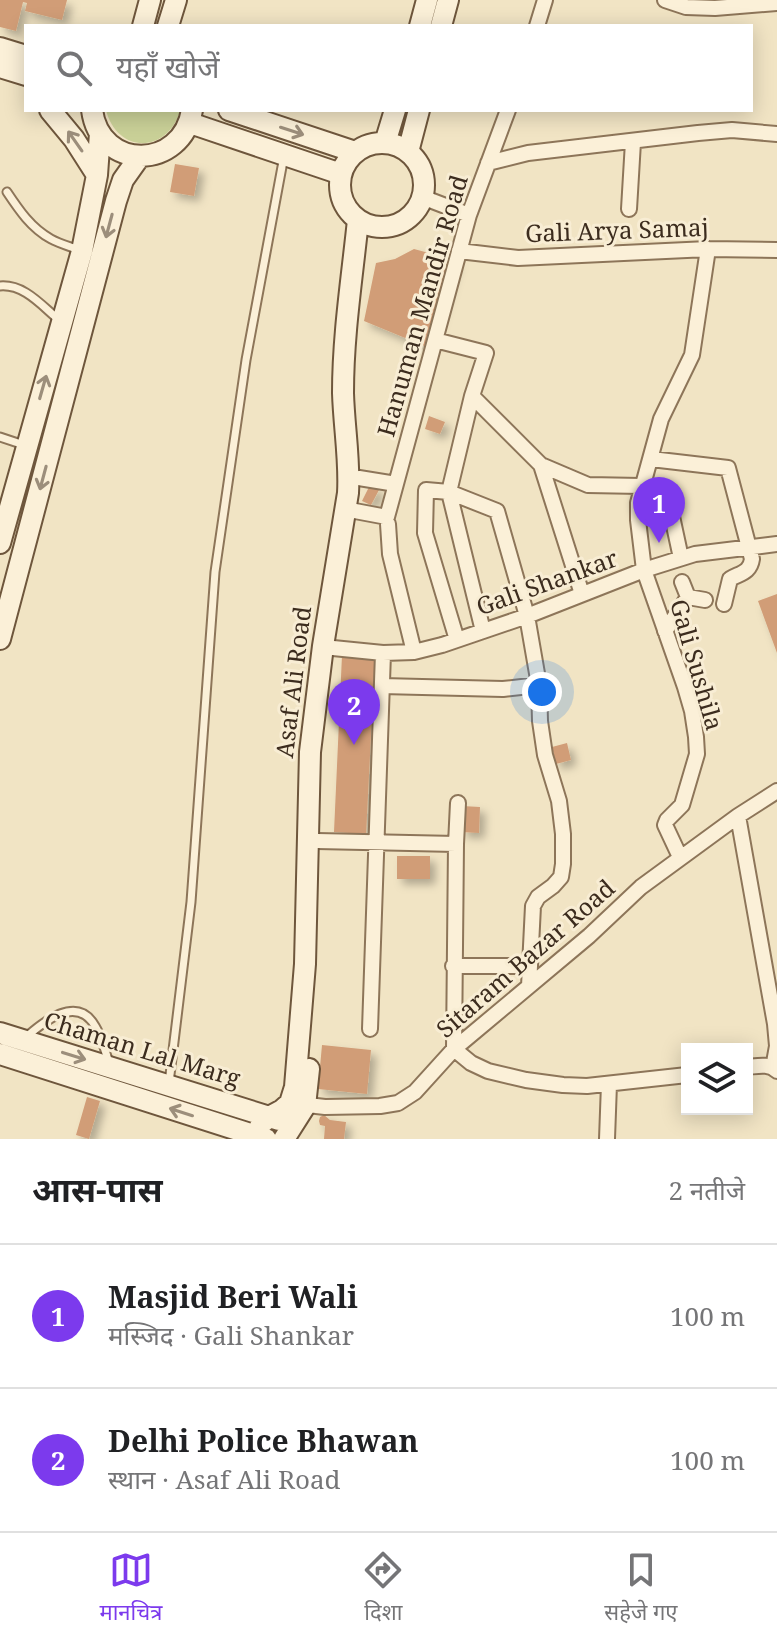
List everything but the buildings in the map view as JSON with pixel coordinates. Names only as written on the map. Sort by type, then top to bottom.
[{"type":"main road","points":[[144,24],[150,0]]},
{"type":"main road","points":[[169,24],[176,0]]},
{"type":"main road","points":[[421,24],[427,0]]},
{"type":"main road","points":[[442,24],[448,0]]},
{"type":"main road","points":[[0,48],[19,71]]},
{"type":"main road","points":[[52,112],[97,175]]},
{"type":"main road","points":[[1,534],[82,251],[97,175],[100,133],[93,112]]},
{"type":"main road","points":[[235,112],[355,152]]},
{"type":"main road","points":[[385,143],[394,112]]},
{"type":"main road","points":[[408,152],[418,112]]},
{"type":"main road","points":[[100,133],[118,150],[140,156],[161,152],[179,141],[191,116],[284,156],[341,174]]},
{"type":"main road","points":[[374,143],[385,143],[397,145],[416,161],[424,184],[417,209],[408,218],[396,225],[383,227],[364,223],[349,211],[342,200],[341,174],[355,152],[374,143]]},
{"type":"main road","points":[[0,639],[116,201],[123,180],[140,156]]},
{"type":"main road","name":"Asaf Ali Road","points":[[289,1132],[298,1104],[308,1090],[315,965],[320,753],[359,478],[354,396],[355,344],[364,223]]},
{"type":"main road","name":"Asaf Ali Road","points":[[298,1104],[295,1087],[305,964],[310,752],[323,646],[348,493],[343,396],[344,343],[364,223]]},
{"type":"main road","name":"Chaman Lal Marg","points":[[0,1033],[269,1117],[289,1132]]},
{"type":"main road","name":"Chaman Lal Marg","points":[[0,1054],[259,1138]]},
{"type":"main road","points":[[259,1138],[261,1124],[269,1117],[298,1104]]},
{"type":"street","points":[[538,24],[545,0]]},
{"type":"street","points":[[665,0],[686,7],[715,8],[777,3]]},
{"type":"street","name":"Hanuman Mandir Road","points":[[414,652],[390,554],[387,520],[469,215],[507,112]]},
{"type":"street","points":[[488,163],[528,153],[732,130],[777,134]]},
{"type":"street","points":[[629,209],[633,142]]},
{"type":"street","points":[[422,197],[469,215]]},
{"type":"street","name":"Gali Arya Samaj","points":[[459,251],[518,258],[708,249],[777,250]]},
{"type":"street","name":"Gali Sushila","points":[[680,857],[665,825],[682,805],[697,754],[696,737],[692,711],[644,570],[638,503],[661,419],[692,355],[708,249]]},
{"type":"street","points":[[435,340],[486,353],[472,396],[449,492],[483,631]]},
{"type":"street","points":[[472,396],[541,465],[588,485],[641,486]]},
{"type":"street","points":[[651,459],[728,468],[752,559],[751,566],[745,572],[730,579],[724,604]]},
{"type":"street","points":[[541,465],[582,594]]},
{"type":"street","points":[[359,478],[396,484]]},
{"type":"street","points":[[457,640],[425,533],[426,490],[449,492],[497,511],[527,616],[539,685],[545,755],[559,801],[563,834],[561,877],[538,897],[533,906],[529,986]]},
{"type":"street","points":[[638,503],[670,507],[681,558]]},
{"type":"street","points":[[355,511],[387,520]]},
{"type":"street","name":"Gali Shankar","points":[[333,648],[383,653],[414,652],[527,616],[681,558],[777,544]]},
{"type":"street","points":[[682,582],[688,597]]},
{"type":"street","points":[[665,631],[688,597]]},
{"type":"street","points":[[688,597],[705,600]]},
{"type":"street","points":[[370,1029],[383,653]]},
{"type":"street","points":[[382,686],[503,689],[539,685]]},
{"type":"street","name":"Sitaram Bazar Road","points":[[298,1104],[380,1106],[398,1103],[415,1092],[454,1049],[589,936],[641,887],[777,791]]},
{"type":"street","points":[[458,803],[454,1049],[471,1063],[488,1071],[526,1080],[587,1086],[681,1076]]},
{"type":"street","points":[[738,816],[773,989],[777,1046],[775,1070],[765,1065],[753,1066]]},
{"type":"street","points":[[317,841],[456,844]]},
{"type":"street","points":[[453,966],[530,966]]},
{"type":"street","points":[[607,1139],[609,1084]]},
{"type":"lane","points":[[169,1085],[193,871],[215,572],[246,360],[284,156]]},
{"type":"lane","points":[[7,192],[36,228],[52,239],[82,251]]},
{"type":"lane","points":[[0,286],[9,285],[26,291],[62,322]]},
{"type":"lane","points":[[0,437],[27,446]]},
{"type":"lane","points":[[23,1040],[53,1016],[65,1011],[78,1012],[94,1024],[110,1067]]},
{"type":"green space","points":[[107,112],[180,112],[174,125],[154,141],[131,141],[120,135]]},
{"type":"place","name":"Masjid Beri Wali","points":[[659,543]]},
{"type":"place","name":"Delhi Police Bhawan","points":[[354,745]]}]
